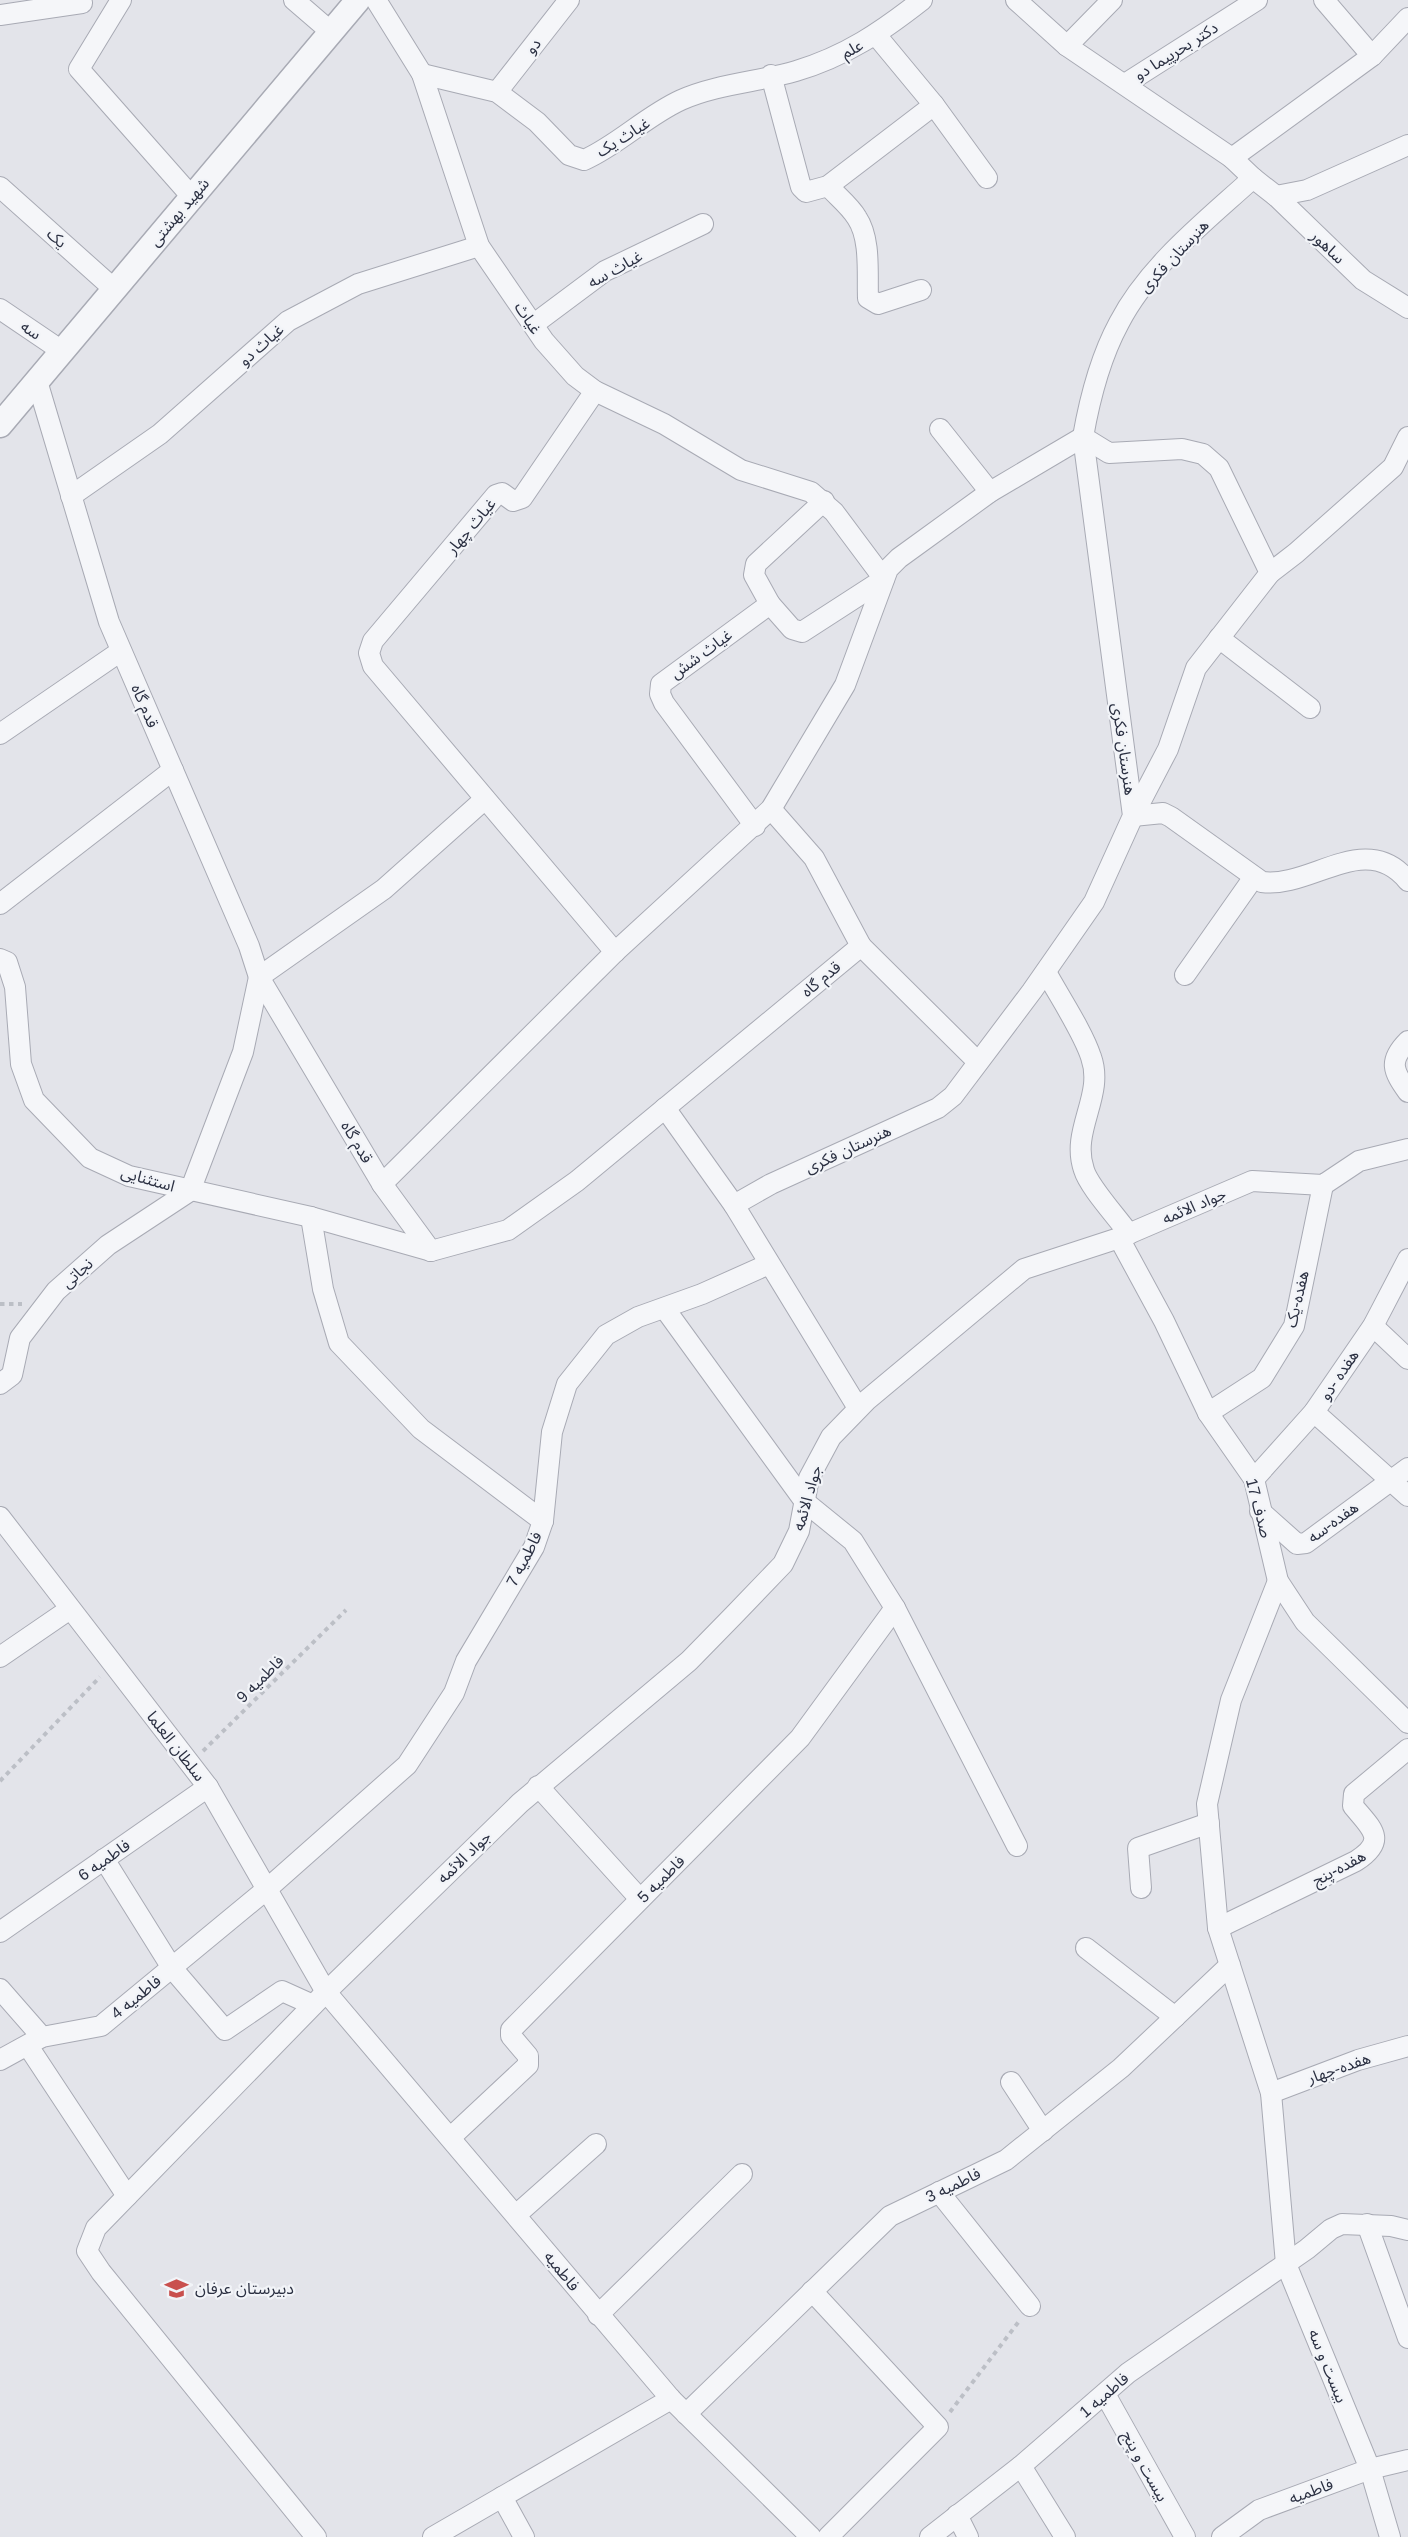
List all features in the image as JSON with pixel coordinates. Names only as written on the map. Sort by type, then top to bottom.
[{"type":"street","points":[[121,0],[80,69],[192,197]]},
{"type":"street","points":[[294,0],[330,31]]},
{"type":"street","name":"شهید بهشتی","points":[[0,425],[358,0]]},
{"type":"street","name":"غیاث","points":[[376,0],[422,74],[479,246],[534,324],[543,341],[575,376],[595,391],[664,424],[741,470],[811,492],[824,501]]},
{"type":"street","name":"دو","points":[[496,92],[569,0]]},
{"type":"street","name":"علم","points":[[771,75],[793,72],[839,57],[876,35],[922,0]]},
{"type":"street","points":[[1016,0],[1067,46],[1125,84],[1175,122],[1232,158],[1253,178]]},
{"type":"street","points":[[1067,46],[1112,0]]},
{"type":"street","name":"دکتر بحرپیما دو","points":[[1125,84],[1257,0]]},
{"type":"street","points":[[1324,0],[1372,56]]},
{"type":"street","points":[[0,15],[82,3]]},
{"type":"street","points":[[1232,158],[1372,56],[1408,18]]},
{"type":"street","points":[[876,35],[934,105],[987,178]]},
{"type":"street","name":"غیاث یک","points":[[422,74],[496,92],[537,122],[569,155],[584,160],[602,152],[680,101],[716,88],[771,75]]},
{"type":"street","points":[[771,75],[801,187],[806,192],[828,186],[934,105]]},
{"type":"street","points":[[1276,196],[1307,190],[1408,146]]},
{"type":"street","name":"ساهور","points":[[1253,178],[1276,196],[1363,280],[1408,308]]},
{"type":"street","name":"هنرستان فکری","points":[[1133,816],[1083,437],[1090,397],[1102,360],[1119,322],[1131,304],[1172,253],[1253,178]]},
{"type":"street","points":[[828,186],[861,224],[867,261],[868,298],[871,302],[878,304],[921,290]]},
{"type":"street","name":"یک","points":[[0,187],[114,289]]},
{"type":"street","name":"غیاث سه","points":[[534,324],[605,271],[703,224]]},
{"type":"street","name":"غیاث دو","points":[[71,496],[160,434],[288,321],[358,284],[479,246]]},
{"type":"street","name":"سه","points":[[0,309],[62,351]]},
{"type":"street","name":"قدم گاه","points":[[37,381],[109,622],[249,946],[260,977],[382,1184],[431,1251],[508,1230],[577,1181],[861,946]]},
{"type":"street","name":"غیاث چهار","points":[[485,799],[373,666],[369,653],[373,642],[496,495],[502,493],[513,501],[522,498],[595,391]]},
{"type":"street","points":[[940,429],[990,492]]},
{"type":"street","points":[[382,1184],[615,952],[771,809],[844,685],[888,569],[899,558],[990,492],[1083,437],[1109,453],[1182,449],[1203,454],[1219,468],[1270,573]]},
{"type":"street","name":"هنرستان فکری","points":[[734,1206],[771,1184],[938,1107],[953,1096],[1046,972],[1094,902],[1133,816],[1168,749],[1196,668],[1270,573],[1296,553],[1393,467],[1408,437]]},
{"type":"street","points":[[824,501],[884,579],[802,632],[792,629],[770,603],[754,575],[756,564],[824,501]]},
{"type":"street","name":"غیاث شش","points":[[754,826],[660,694],[661,684],[770,603]]},
{"type":"street","points":[[1219,638],[1310,708]]},
{"type":"street","points":[[0,734],[121,651]]},
{"type":"street","points":[[0,904],[173,770]]},
{"type":"street","points":[[189,1191],[243,1052],[260,977],[384,889],[485,799],[615,952]]},
{"type":"street","points":[[771,809],[814,858],[861,946],[978,1062]]},
{"type":"street","points":[[1133,816],[1157,813],[1171,817],[1262,882],[1278,884],[1350,860],[1380,861],[1408,881]]},
{"type":"street","points":[[1185,975],[1254,877]]},
{"type":"street","name":"استثنایی","points":[[0,959],[7,962],[15,987],[21,1064],[34,1100],[90,1158],[129,1176],[311,1217],[431,1251]]},
{"type":"street","name":"صدف 17","points":[[1046,972],[1092,1058],[1094,1083],[1092,1101],[1081,1132],[1080,1153],[1084,1172],[1124,1236],[1208,1413],[1254,1479],[1278,1581],[1305,1622],[1408,1723]]},
{"type":"street","points":[[1408,1041],[1398,1050],[1394,1063],[1396,1075],[1408,1092]]},
{"type":"street","points":[[665,1108],[734,1206],[858,1408]]},
{"type":"street","points":[[1323,1185],[1359,1161],[1408,1149]]},
{"type":"street","name":"جواد الائمه","points":[[319,1998],[538,1786],[689,1661],[783,1564],[799,1532],[809,1478],[817,1459],[831,1437],[858,1408],[1023,1269],[1124,1236],[1252,1181],[1323,1185]]},
{"type":"street","name":"هفده-یک","points":[[1208,1413],[1262,1378],[1294,1326],[1323,1185]]},
{"type":"street","name":"نجاتی","points":[[0,1384],[12,1375],[20,1338],[56,1291],[108,1245],[189,1191]]},
{"type":"street","points":[[311,1217],[323,1289],[339,1343],[421,1429],[543,1521]]},
{"type":"street","name":"هفده -دو","points":[[1254,1479],[1314,1412],[1373,1326],[1408,1260]]},
{"type":"street","name":"فاطمیه 7","points":[[267,1889],[406,1765],[454,1693],[466,1661],[534,1547],[543,1521],[552,1432],[567,1384],[606,1335],[638,1317],[665,1309],[769,1264]]},
{"type":"street","points":[[665,1309],[805,1502],[853,1541],[895,1608],[1017,1846]]},
{"type":"street","points":[[1373,1326],[1408,1359]]},
{"type":"street","points":[[1314,1412],[1408,1496]]},
{"type":"street","name":"هفده-سه","points":[[1260,1511],[1297,1544],[1306,1543],[1408,1468]]},
{"type":"street","name":"سلطان العلما","points":[[0,1517],[208,1787],[267,1889],[319,1998]]},
{"type":"street","name":"بیست و سه","points":[[1278,1581],[1231,1700],[1207,1804],[1218,1928],[1271,2092],[1286,2264],[1370,2469],[1390,2537]]},
{"type":"street","name":"فاطمیه 5","points":[[451,2137],[528,2065],[528,2056],[511,2036],[511,2030],[800,1738],[895,1608]]},
{"type":"street","points":[[0,1657],[70,1609]]},
{"type":"street","name":"هفده-پنج","points":[[1218,1928],[1356,1861],[1371,1851],[1375,1841],[1374,1831],[1353,1806],[1354,1794],[1408,1749]]},
{"type":"street","points":[[538,1786],[640,1899]]},
{"type":"street","name":"فاطمیه 6","points":[[0,1932],[208,1787]]},
{"type":"street","points":[[1141,1888],[1138,1848],[1209,1823]]},
{"type":"street","points":[[105,1859],[172,1968],[225,2030],[282,1991],[319,1998]]},
{"type":"street","name":"فاطمیه 4","points":[[0,2060],[35,2041],[101,2026],[267,1889]]},
{"type":"street","points":[[1086,1948],[1175,2017]]},
{"type":"street","name":"فاطمیه 3","points":[[686,2414],[890,2216],[1006,2160],[1121,2068],[1230,1965]]},
{"type":"street","points":[[0,1989],[35,2041],[127,2196]]},
{"type":"street","points":[[315,2537],[101,2272],[87,2251],[96,2228],[319,1998]]},
{"type":"street","name":"فاطمیه","points":[[319,1998],[451,2137],[671,2398],[811,2537]]},
{"type":"street","name":"هفده-چهار","points":[[1271,2092],[1358,2060],[1408,2046]]},
{"type":"street","points":[[1011,2082],[1042,2130]]},
{"type":"street","points":[[516,2215],[596,2144]]},
{"type":"street","points":[[598,2314],[742,2174]]},
{"type":"street","points":[[939,2192],[1030,2306]]},
{"type":"street","name":"فاطمیه 1","points":[[930,2537],[1021,2466],[1128,2373],[1286,2264],[1331,2229],[1342,2224],[1367,2224],[1408,2230]]},
{"type":"street","points":[[1367,2224],[1408,2338]]},
{"type":"street","points":[[812,2291],[938,2427],[828,2537]]},
{"type":"street","name":"بیست و پنج","points":[[1105,2394],[1185,2537]]},
{"type":"street","points":[[433,2537],[671,2398]]},
{"type":"street","name":"فاطمیه","points":[[1221,2537],[1259,2510],[1370,2469],[1408,2460]]},
{"type":"street","points":[[1021,2466],[1065,2537]]},
{"type":"street","points":[[502,2497],[524,2537]]},
{"type":"street","points":[[957,2515],[968,2537]]},
{"type":"path","name":"فاطمیه 9","points":[[190,1764],[346,1610]]},
{"type":"path","points":[[0,1781],[113,1664]]},
{"type":"path","points":[[938,2427],[1030,2306]]},
{"type":"place","name":"دبیرستان عرفان","points":[[177,2288]]}]
